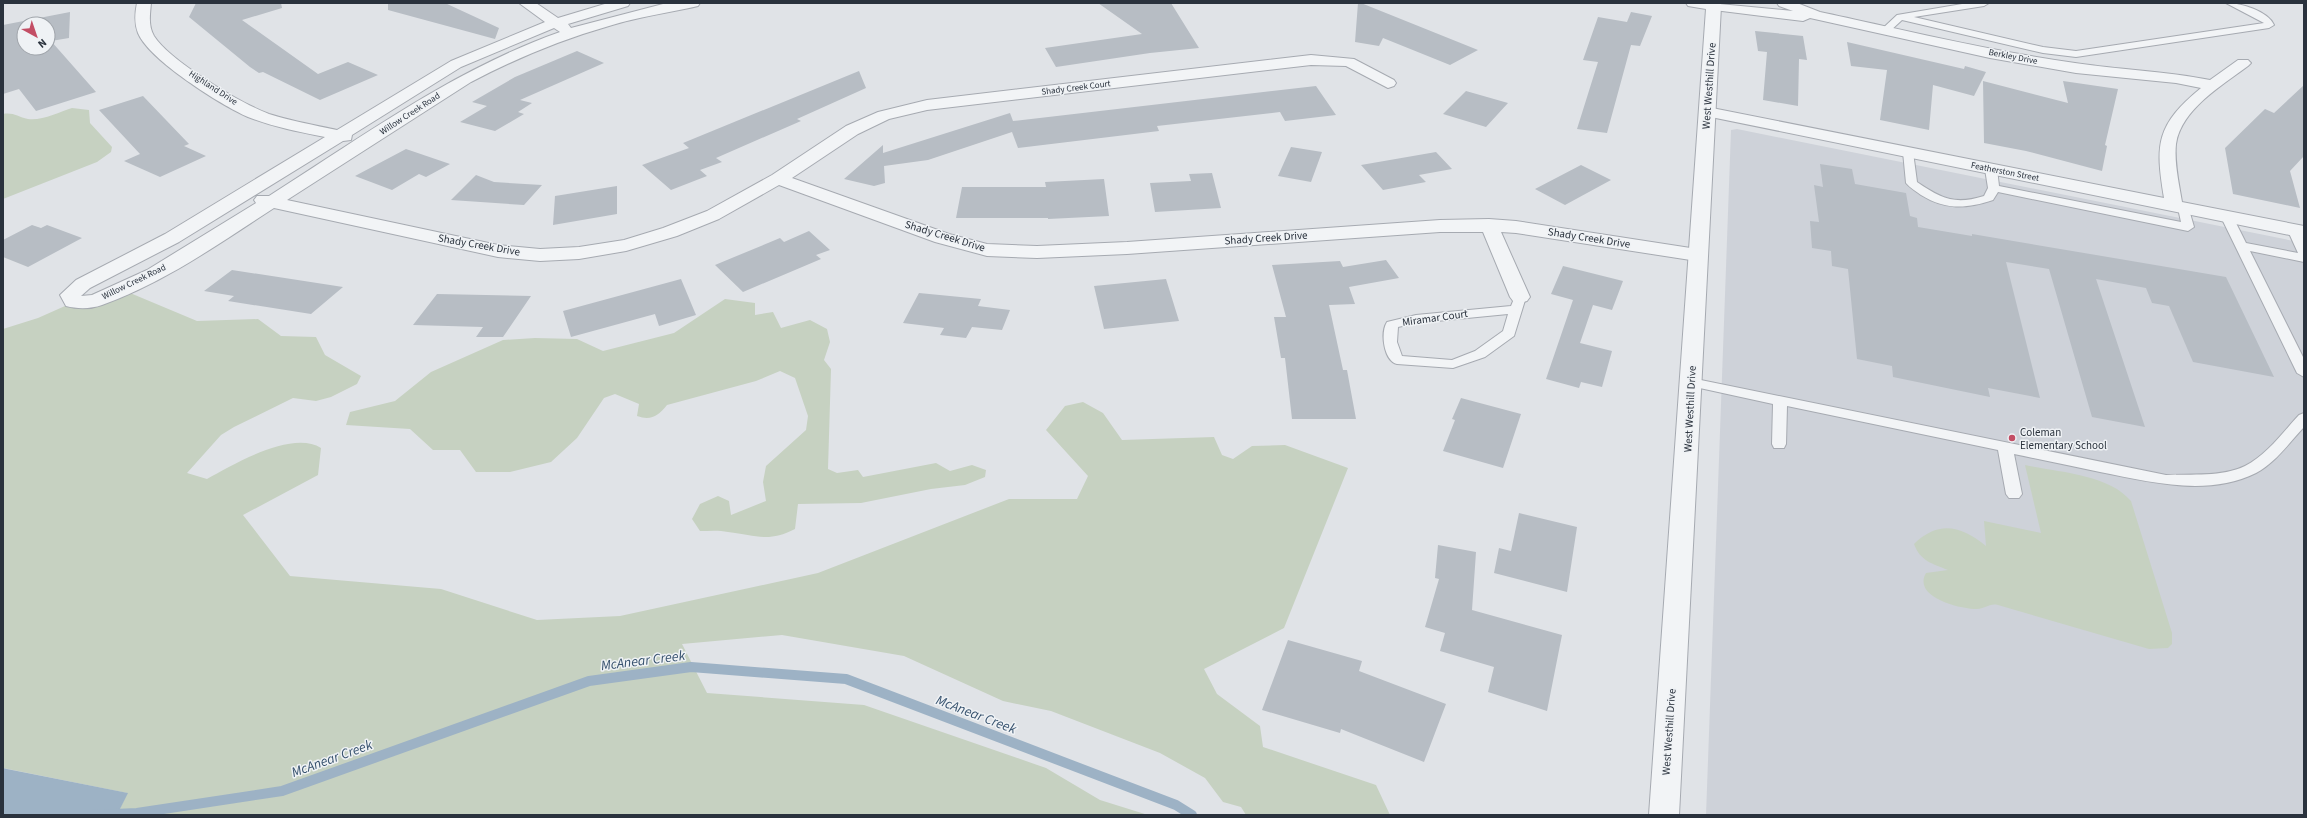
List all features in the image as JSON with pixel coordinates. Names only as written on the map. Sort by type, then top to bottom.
[{"type":"street","name":"Highland Drive","points":[[144,3],[142,21],[148,38],[166,56],[224,98],[253,113],[287,124],[368,141]]},
{"type":"street","points":[[526,3],[570,32]]},
{"type":"street","name":"Willow Creek Road","points":[[623,3],[555,22],[514,37],[456,64],[172,238],[83,284],[70,295],[73,302],[95,301],[154,274],[487,67],[528,47],[570,32],[638,13],[692,3]]},
{"type":"street","name":"Berkley Drive","points":[[1693,3],[1714,4],[1801,17],[1816,15]]},
{"type":"street","name":"Berkley Drive","points":[[1784,3],[1816,15],[1990,52],[2076,68],[2176,78],[2212,85]]},
{"type":"street","name":"West Westhill Drive","points":[[1664,815],[1691,382],[1697,255],[1714,4]]},
{"type":"street","name":"Shady Creek Court","points":[[778,179],[852,130],[884,115],[926,105],[1311,60],[1349,62],[1388,83]]},
{"type":"street","points":[[2179,207],[2167,160],[2168,140],[2174,124],[2212,85],[2243,63]]},
{"type":"street","name":"Featherston Street","points":[[1707,112],[2299,232]]},
{"type":"street","name":"Shady Creek Drive","points":[[243,195],[498,251],[540,255],[579,253],[626,245],[670,232],[713,215],[778,179],[942,238],[987,250],[1037,252],[1127,248],[1440,226],[1489,225],[1553,231],[1697,255]]},
{"type":"street","points":[[1489,225],[1518,303]]},
{"type":"lane","points":[[1886,30],[1900,17],[1984,3]]},
{"type":"lane","points":[[1900,17],[2043,50],[2076,54],[2268,25],[2267,20],[2232,3]]},
{"type":"lane","points":[[1908,152],[1912,183],[1929,196],[1947,204],[1969,206],[1989,198],[1994,188],[1991,169]]},
{"type":"lane","points":[[1994,188],[2188,227],[2179,207]]},
{"type":"lane","points":[[2227,217],[2304,373]]},
{"type":"lane","points":[[2299,232],[2304,254]]},
{"type":"lane","points":[[2241,246],[2304,258]]},
{"type":"lane","name":"Miramar Court","points":[[1518,303],[1509,333],[1480,354],[1453,364],[1397,360],[1390,342],[1392,325],[1416,319],[1518,303]]},
{"type":"lane","points":[[1691,382],[2166,480],[2211,479],[2251,469],[2304,418]]},
{"type":"lane","points":[[1779,444],[1780,400]]},
{"type":"lane","points":[[2005,447],[2014,494]]},
{"type":"shaded area","name":"Coleman Elementary School","points":[[1737,129],[2304,243],[2304,815],[1706,815],[1731,130]]},
{"type":"green space","points":[[72,108],[89,110],[90,123],[112,147],[111,152],[97,162],[3,199],[3,114],[16,115],[28,119],[39,119]]},
{"type":"green space","points":[[101,290],[123,290],[197,321],[258,319],[281,336],[316,337],[325,355],[361,376],[357,384],[331,397],[316,401],[293,398],[234,427],[221,435],[187,473],[207,479],[232,465],[263,451],[295,443],[309,444],[321,448],[318,475],[243,515],[290,576],[441,589],[537,620],[620,616],[818,573],[1009,499],[1077,499],[1088,476],[1046,430],[1065,406],[1083,402],[1103,413],[1122,440],[1214,437],[1222,455],[1233,459],[1252,446],[1285,445],[1348,468],[1284,628],[1204,669],[1217,694],[1260,726],[1263,747],[1376,785],[1390,815],[1246,815],[1241,807],[1223,802],[1205,778],[1160,753],[1051,711],[1003,701],[904,656],[782,635],[682,644],[707,693],[864,705],[1046,768],[1100,800],[1148,815],[117,815],[127,793],[3,768],[3,329],[38,318]]},
{"type":"green space","points":[[725,299],[755,303],[755,315],[773,312],[781,328],[810,320],[827,329],[830,342],[824,360],[831,369],[828,469],[837,473],[858,470],[863,477],[936,463],[950,471],[972,465],[986,470],[985,477],[965,485],[931,489],[861,503],[798,504],[795,529],[777,536],[762,537],[721,531],[700,531],[692,519],[700,504],[718,496],[729,501],[731,515],[766,501],[763,482],[766,466],[806,430],[808,416],[795,378],[780,371],[756,381],[667,405],[657,415],[650,418],[637,416],[639,404],[615,394],[604,398],[577,438],[551,462],[510,472],[476,472],[460,450],[433,450],[410,429],[346,425],[350,412],[395,401],[431,372],[503,340],[535,338],[577,339],[603,351],[674,333]]},
{"type":"green space","points":[[2025,465],[2067,472],[2096,480],[2110,485],[2131,501],[2172,633],[2172,644],[2168,648],[2149,649],[1998,605],[1977,609],[1960,607],[1940,600],[1926,589],[1923,581],[1926,573],[1948,570],[1932,564],[1923,558],[1914,544],[1923,536],[1932,531],[1950,528],[1959,530],[1977,539],[1986,546],[1984,521],[2041,533]]},
{"type":"water","points":[[3,768],[128,793],[117,815],[3,815]]},
{"type":"building","points":[[196,3],[281,3],[282,8],[242,20],[318,74],[348,62],[378,75],[320,100],[263,72],[259,73],[250,67],[189,17]]},
{"type":"building","points":[[388,3],[445,3],[499,28],[495,39],[388,10]]},
{"type":"building","points":[[1098,3],[1171,3],[1199,48],[1150,53],[1056,67],[1045,48],[1142,34]]},
{"type":"building","points":[[1358,3],[1478,50],[1450,65],[1383,38],[1379,46],[1355,42]]},
{"type":"building","points":[[70,12],[69,38],[56,40],[56,16],[49,16]]},
{"type":"building","points":[[1631,12],[1652,16],[1640,46],[1631,45],[1607,133],[1577,129],[1598,62],[1583,60],[1598,17],[1627,22]]},
{"type":"building","points":[[16,22],[16,56],[56,56],[56,47],[96,92],[36,111],[19,89],[3,94],[3,25]]},
{"type":"building","points":[[1755,31],[1803,36],[1807,60],[1799,59],[1798,106],[1763,100],[1767,52],[1758,51]]},
{"type":"building","points":[[1847,42],[1964,69],[1965,66],[1986,72],[1974,96],[1933,85],[1929,130],[1880,120],[1887,70],[1851,66]]},
{"type":"building","points":[[577,51],[604,63],[520,100],[532,103],[518,112],[524,114],[495,131],[460,122],[487,106],[472,102],[515,77]]},
{"type":"building","points":[[859,71],[866,88],[797,119],[801,121],[716,158],[722,162],[700,170],[707,176],[671,190],[642,165],[689,148],[683,143]]},
{"type":"building","points":[[1983,81],[2068,103],[2063,81],[2118,89],[2105,145],[2107,146],[2102,171],[2026,151],[1984,143]]},
{"type":"building","points":[[2304,85],[2304,156],[2290,171],[2300,208],[2233,194],[2225,148],[2265,109],[2274,113]]},
{"type":"building","points":[[1316,86],[1336,115],[1285,121],[1280,112],[1157,126],[1159,131],[1018,148],[1012,132],[928,160],[884,166],[885,183],[874,186],[844,179],[883,145],[883,153],[1010,113],[1013,121]]},
{"type":"building","points":[[1466,91],[1508,103],[1486,127],[1443,114]]},
{"type":"building","points":[[143,96],[189,144],[184,146],[206,156],[160,177],[124,161],[140,154],[99,110]]},
{"type":"building","points":[[1291,147],[1322,152],[1311,182],[1278,176]]},
{"type":"building","points":[[406,149],[450,164],[426,177],[419,174],[392,190],[355,176]]},
{"type":"building","points":[[1436,152],[1452,169],[1419,175],[1426,182],[1383,190],[1361,165]]},
{"type":"building","name":"Coleman Elementary School","points":[[1820,164],[1852,169],[1855,184],[1906,193],[1910,216],[1917,218],[1918,227],[1972,236],[1972,234],[2226,277],[2274,377],[2193,362],[2169,306],[2152,303],[2146,288],[2096,279],[2145,427],[2092,417],[2049,269],[2006,262],[2040,398],[1988,388],[1990,397],[1893,377],[1892,366],[1857,359],[1848,269],[1832,266],[1831,251],[1812,248],[1810,221],[1819,222],[1814,185],[1823,187]]},
{"type":"building","points":[[1581,165],[1611,180],[1565,205],[1535,189]]},
{"type":"building","points":[[1212,173],[1221,208],[1155,212],[1150,183],[1191,181],[1189,174]]},
{"type":"building","points":[[476,175],[494,182],[542,185],[524,205],[451,200]]},
{"type":"building","points":[[1104,179],[1109,216],[1048,219],[956,218],[962,187],[1046,187],[1045,182]]},
{"type":"building","points":[[617,186],[617,214],[553,225],[555,196]]},
{"type":"building","points":[[32,225],[41,228],[47,225],[82,238],[28,267],[3,257],[3,240]]},
{"type":"building","points":[[809,231],[830,250],[816,255],[821,259],[743,292],[715,265],[780,238],[784,242]]},
{"type":"building","points":[[1386,260],[1399,278],[1349,287],[1355,304],[1329,305],[1343,370],[1347,370],[1356,419],[1292,419],[1285,358],[1281,358],[1274,317],[1286,317],[1272,265],[1340,261],[1343,267]]},
{"type":"building","points":[[1563,266],[1623,281],[1612,310],[1593,305],[1580,343],[1612,351],[1602,387],[1581,382],[1579,388],[1546,379],[1573,300],[1551,294]]},
{"type":"building","points":[[232,270],[343,287],[311,314],[228,301],[234,296],[204,291]]},
{"type":"building","points":[[681,279],[696,315],[659,326],[655,314],[571,337],[563,311]]},
{"type":"building","points":[[1166,279],[1179,321],[1104,329],[1094,286]]},
{"type":"building","points":[[919,293],[981,299],[978,306],[1010,310],[1002,330],[972,327],[966,338],[940,335],[944,328],[903,323]]},
{"type":"building","points":[[437,294],[531,296],[503,337],[476,337],[483,327],[413,325]]},
{"type":"building","points":[[1461,398],[1521,414],[1503,468],[1443,451],[1455,420],[1452,419]]},
{"type":"building","points":[[1519,513],[1577,527],[1567,592],[1494,573],[1499,548],[1511,551]]},
{"type":"building","points":[[1438,545],[1476,552],[1472,610],[1562,635],[1547,711],[1488,692],[1494,667],[1440,651],[1445,633],[1425,627],[1439,579],[1435,578]]},
{"type":"building","points":[[1288,640],[1362,661],[1359,671],[1446,704],[1424,762],[1341,729],[1340,733],[1262,710]]},
{"type":"waterway","name":"McAnear Creek","points":[[92,815],[137,813],[282,791],[589,681],[691,667],[846,679],[1176,805],[1192,815]]},
{"type":"place","name":"Coleman Elementary School","points":[[2012,438]]}]
